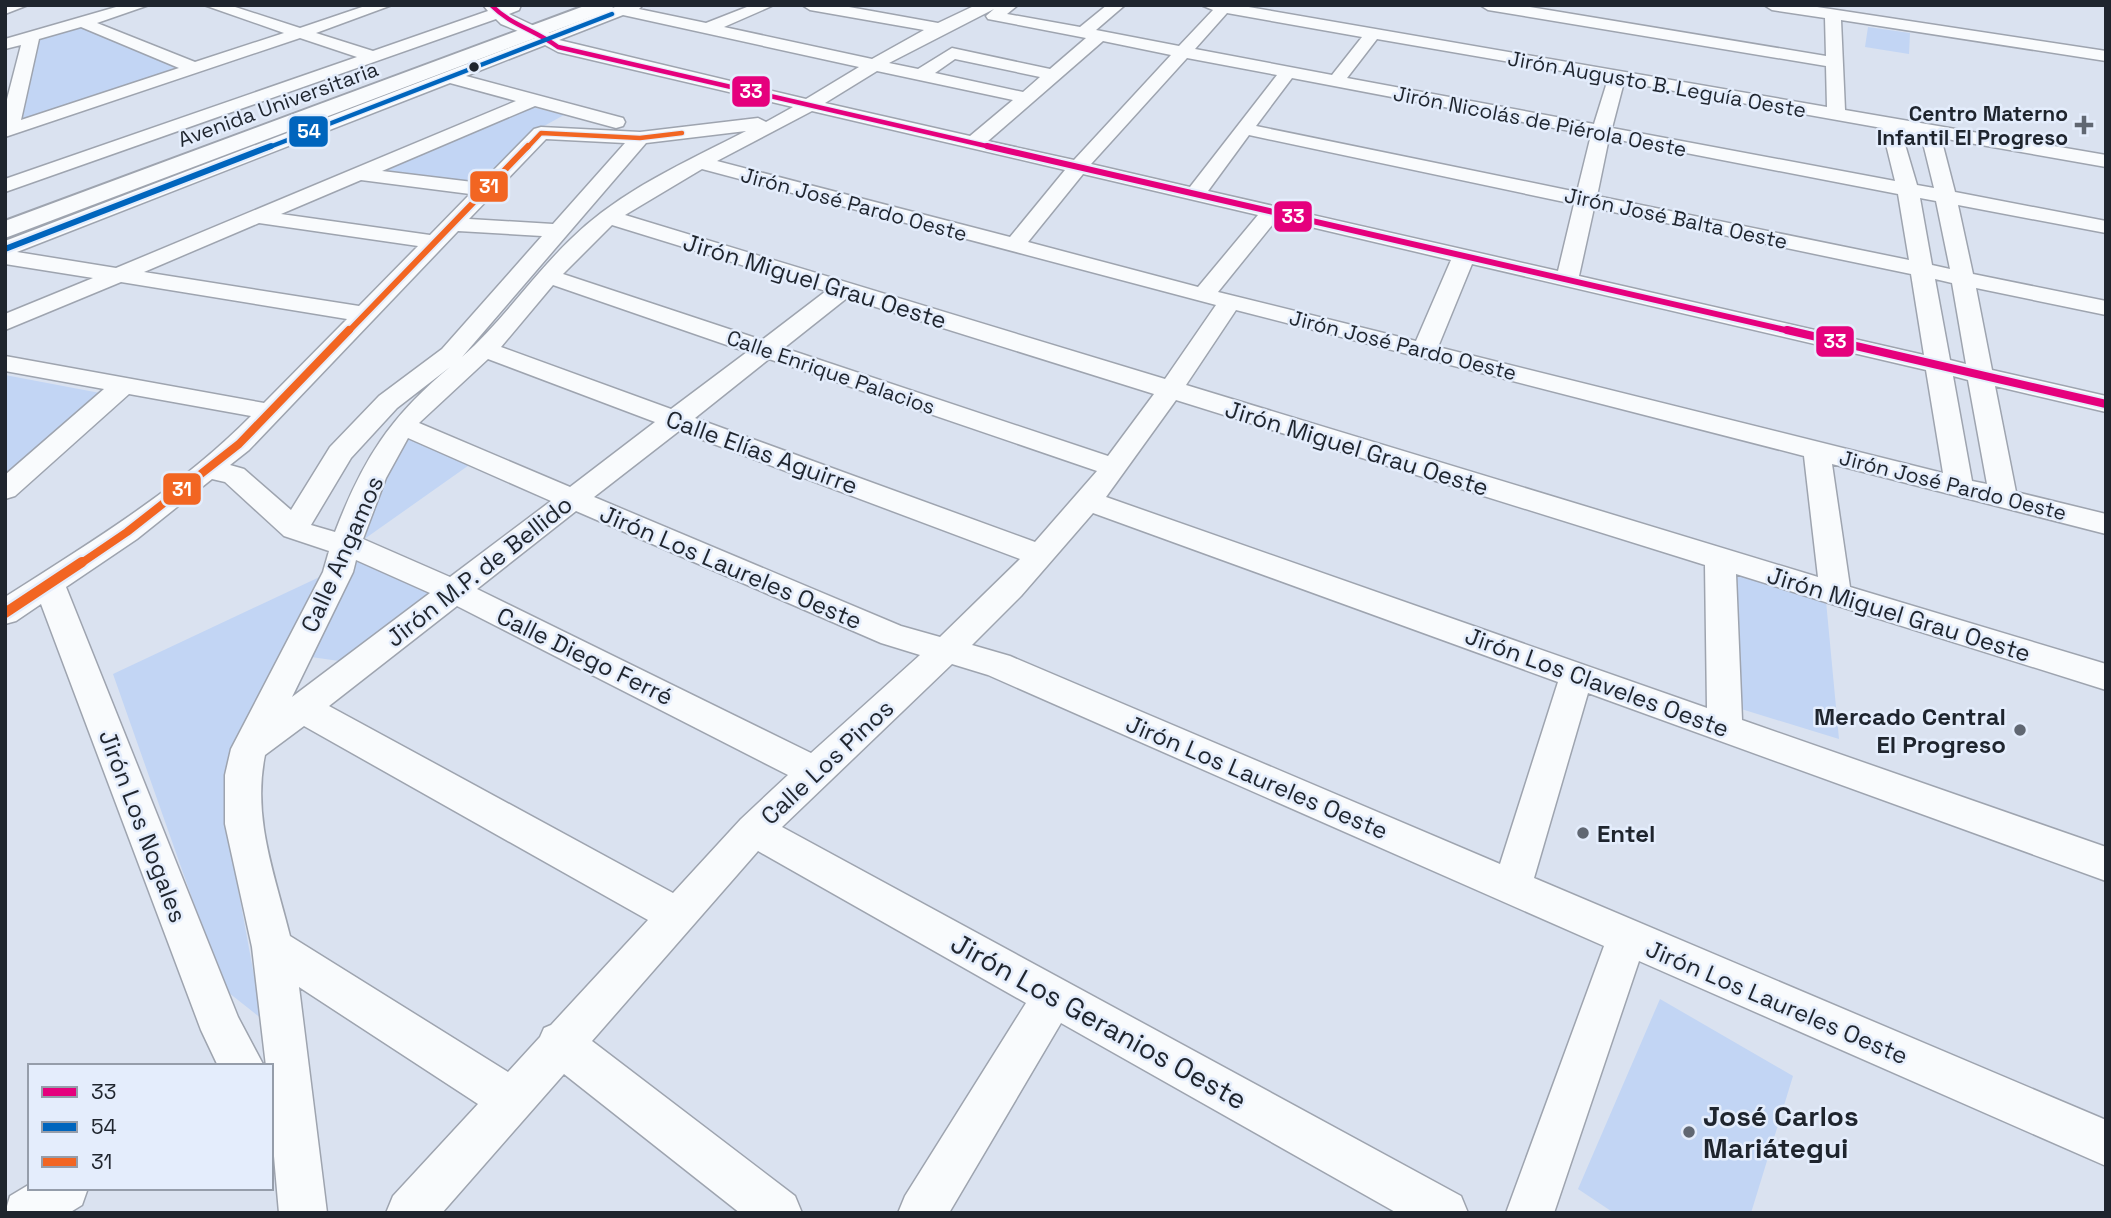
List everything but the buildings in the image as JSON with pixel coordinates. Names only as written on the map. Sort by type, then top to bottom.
[{"type":"main road","name":"Avenida Universitaria","points":[[5,203],[504,11],[550,5]]},
{"type":"main road","name":"Avenida Universitaria","points":[[5,230],[621,7]]},
{"type":"street","points":[[5,9],[20,5]]},
{"type":"street","points":[[5,44],[141,5]]},
{"type":"street","points":[[212,5],[375,57]]},
{"type":"street","points":[[706,29],[765,5]]},
{"type":"street","points":[[810,5],[940,29]]},
{"type":"street","name":"Calle Angamos","points":[[303,1213],[272,947],[247,853],[239,793],[249,749],[338,572],[345,544],[370,485],[402,426],[486,350],[580,242],[609,217],[653,187],[798,111],[873,64],[990,5]]},
{"type":"street","name":"Jirón Nicolás de Piérola Oeste","points":[[1010,5],[994,16],[1287,74],[2106,228]]},
{"type":"street","points":[[973,144],[1054,75],[1117,5]]},
{"type":"street","points":[[1322,25],[1339,5]]},
{"type":"street","points":[[1488,5],[1835,62]]},
{"type":"street","points":[[1772,5],[2106,56]]},
{"type":"street","points":[[7,130],[379,6]]},
{"type":"street","points":[[1014,246],[1078,167],[1220,6]]},
{"type":"street","name":"Jirón Augusto B. Leguía Oeste","points":[[1220,6],[1373,34],[1560,60],[1617,76],[2106,161]]},
{"type":"street","points":[[621,7],[706,29],[1027,98]]},
{"type":"street","points":[[504,11],[558,47],[798,111],[1078,167],[2106,404]]},
{"type":"street","name":"Avenida Universitaria","points":[[5,186],[504,11]]},
{"type":"street","points":[[1833,15],[1836,115]]},
{"type":"street","points":[[82,22],[195,68]]},
{"type":"street","points":[[1335,82],[1373,34]]},
{"type":"street","name":"Avenida Universitaria","points":[[5,248],[448,77],[542,35]]},
{"type":"street","points":[[7,130],[31,37]]},
{"type":"street","points":[[921,75],[952,53],[1054,75]]},
{"type":"street","points":[[1195,194],[1287,74]]},
{"type":"street","points":[[1567,280],[1601,132],[1617,76]]},
{"type":"street","points":[[448,77],[643,129],[682,133]]},
{"type":"street","points":[[5,323],[531,101]]},
{"type":"street","points":[[5,613],[127,532],[209,470],[270,412],[541,132],[640,138],[721,130],[798,111]]},
{"type":"street","points":[[1890,124],[1908,190],[1959,486]]},
{"type":"street","name":"Jirón José Balta Oeste","points":[[1245,129],[2106,307]]},
{"type":"street","points":[[1930,131],[1963,277],[1978,375],[2003,496]]},
{"type":"street","name":"Calle Angamos","points":[[294,529],[325,476],[355,435],[398,394],[452,354],[640,138]]},
{"type":"street","name":"Jirón José Pardo Oeste","points":[[702,163],[1216,298],[2106,524]]},
{"type":"street","points":[[357,174],[485,190]]},
{"type":"street","name":"Calle Los Pinos","points":[[410,1213],[559,1043],[754,830],[814,771],[946,652],[1088,500],[1170,390],[1216,298],[1272,212]]},
{"type":"street","points":[[257,217],[442,233],[558,231]]},
{"type":"street","name":"Jirón Miguel Grau Oeste","points":[[609,217],[2106,677]]},
{"type":"street","points":[[1424,350],[1464,256]]},
{"type":"street","points":[[5,257],[363,314]]},
{"type":"street","name":"Calle Enrique Palacios","points":[[551,277],[1112,467]]},
{"type":"street","name":"Jirón M.P. de Bellido","points":[[249,749],[843,290]]},
{"type":"street","name":"Calle Elías Aguirre","points":[[486,350],[1039,555]]},
{"type":"street","points":[[5,363],[270,412]]},
{"type":"street","points":[[5,490],[124,385]]},
{"type":"street","name":"Jirón Los Laureles Oeste","points":[[402,426],[892,635],[998,665],[2106,1143]]},
{"type":"street","points":[[1817,451],[1836,596]]},
{"type":"street","name":"Calle Diego Ferré","points":[[209,470],[234,475],[294,529],[317,539],[345,544],[454,591],[814,771]]},
{"type":"street","name":"Jirón Los Claveles Oeste","points":[[1088,500],[2106,864]]},
{"type":"street","points":[[1720,559],[1726,728]]},
{"type":"street","name":"Jirón Los Nogales","points":[[49,584],[222,1030],[241,1064]]},
{"type":"street","points":[[1512,887],[1577,675]]},
{"type":"street","points":[[302,708],[676,915]]},
{"type":"street","name":"Jirón Los Geranios Oeste","points":[[754,830],[1444,1213]]},
{"type":"street","points":[[1530,1213],[1627,938]]},
{"type":"street","points":[[272,947],[510,1099]]},
{"type":"street","points":[[922,1213],[1054,996]]},
{"type":"street","points":[[559,1043],[778,1213]]},
{"type":"street","points":[[273,1123],[298,1167]]},
{"type":"street","points":[[27,1213],[62,1190]]},
{"type":"shaded area","points":[[78,25],[183,68],[22,122],[39,37]]},
{"type":"shaded area","points":[[1868,27],[1910,33],[1909,54],[1865,47]]},
{"type":"shaded area","points":[[528,106],[564,115],[535,131],[482,186],[377,172]]},
{"type":"shaded area","points":[[5,375],[100,393],[5,480]]},
{"type":"shaded area","points":[[408,439],[472,463],[363,540],[388,472]]},
{"type":"shaded area","points":[[357,559],[435,593],[346,662],[311,657]]},
{"type":"shaded area","points":[[326,574],[228,771],[226,823],[262,1019],[224,989],[113,674]]},
{"type":"shaded area","points":[[1737,575],[1826,601],[1839,739],[1738,708]]},
{"type":"shaded area","name":"José Carlos Mariátegui","points":[[1660,999],[1793,1076],[1751,1213],[1614,1213],[1578,1189]]},
{"type":"transit line","name":"33","points":[[491,5],[507,21],[536,31],[558,47],[2106,404]]},
{"type":"transit line","name":"54","points":[[5,249],[612,14]]},
{"type":"transit line","name":"31","points":[[5,613],[127,532],[239,444],[541,133],[640,138],[682,133]]},
{"type":"place","name":"Centro Materno Infantil El Progreso","points":[[2084,125]]},
{"type":"place","name":"Mercado Central El Progreso","points":[[2020,730]]},
{"type":"place","name":"Entel","points":[[1583,833]]},
{"type":"place","name":"José Carlos Mariátegui","points":[[1689,1132]]}]
